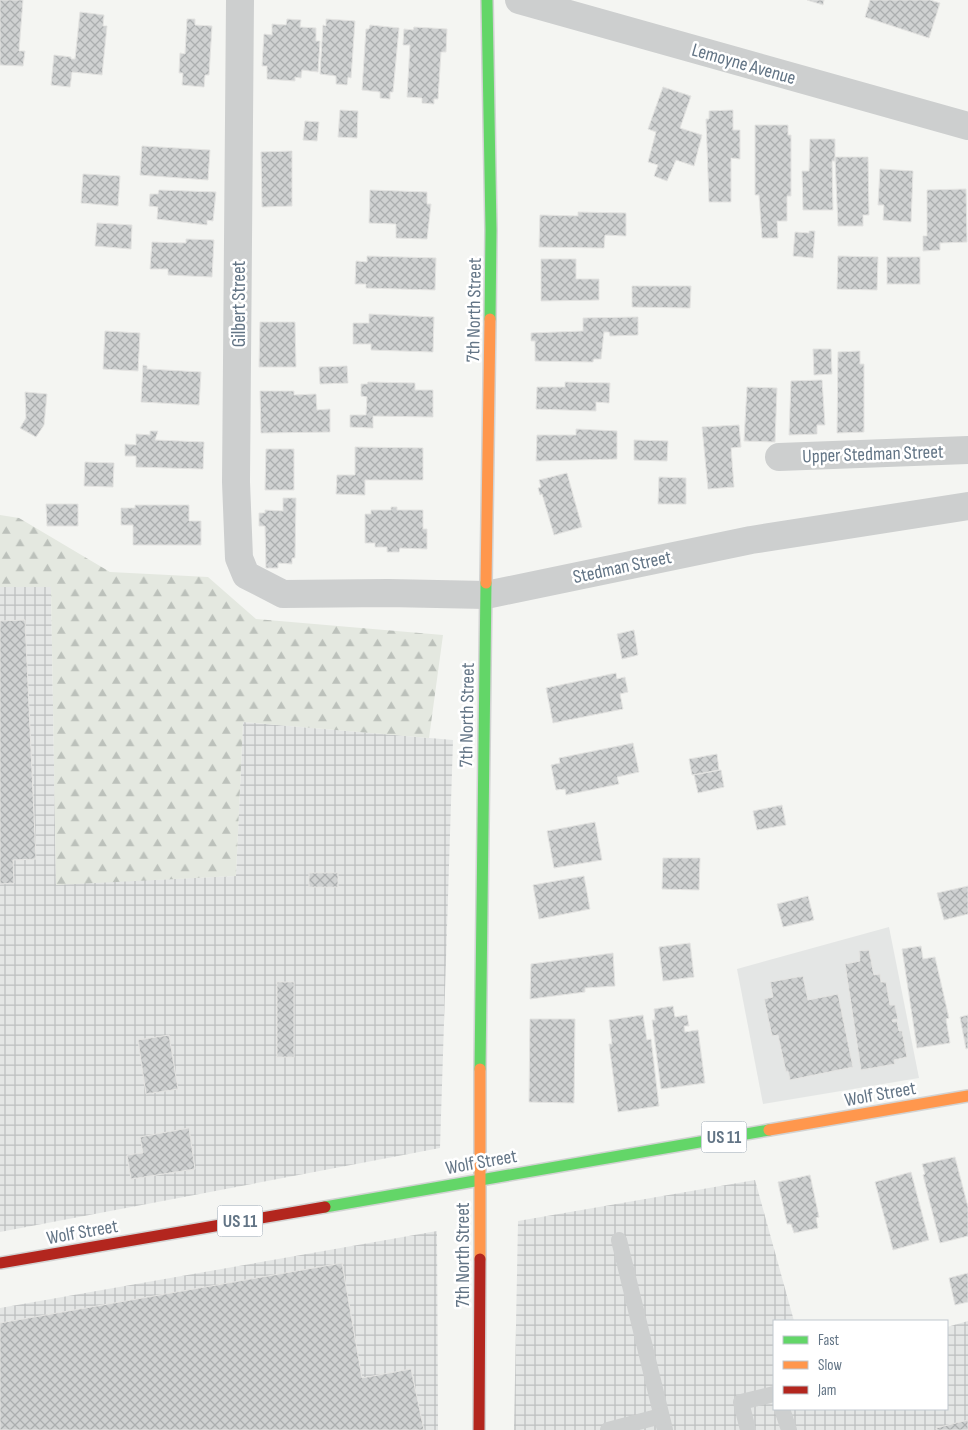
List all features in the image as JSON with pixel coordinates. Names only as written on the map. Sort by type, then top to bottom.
[{"type":"street","name":"Gilbert Street","points":[[240,0],[236,472],[239,558],[246,575],[274,591]]},
{"type":"street","name":"7th North Street","points":[[479,1430],[486,594],[492,230],[487,0]]},
{"type":"street","name":"Lemoyne Avenue","points":[[519,0],[968,126]]},
{"type":"street","name":"Upper Stedman Street","points":[[779,456],[968,450]]},
{"type":"street","name":"Stedman Street","points":[[274,591],[283,594],[388,592],[486,594],[751,540],[968,506]]},
{"type":"street","name":"Wolf Street","points":[[0,1262],[968,1096]]},
{"type":"lane","points":[[608,1430],[663,1423],[620,1240]]},
{"type":"lane","points":[[748,1430],[741,1402],[773,1394]]},
{"type":"lane","points":[[782,1410],[788,1430]]},
{"type":"shaded area","points":[[0,587],[51,587],[56,884],[236,876],[243,722],[453,740],[440,1148],[0,1232]]},
{"type":"shaded area","points":[[889,927],[919,1078],[763,1104],[737,969]]},
{"type":"shaded area","points":[[755,1180],[794,1320],[773,1320],[773,1410],[948,1410],[948,1327],[968,1321],[968,1430],[514,1430],[518,1221]]},
{"type":"shaded area","points":[[437,1231],[438,1430],[0,1430],[0,1308]]},
{"type":"green space","points":[[0,515],[19,518],[110,572],[208,577],[256,619],[443,635],[429,738],[243,722],[236,876],[56,885],[51,587],[0,587]]},
{"type":"building","points":[[0,0],[23,0],[19,51],[25,51],[23,66],[0,65]]},
{"type":"building","points":[[807,0],[824,0],[823,5]]},
{"type":"building","points":[[870,0],[930,0],[940,3],[929,38],[865,17]]},
{"type":"building","points":[[80,12],[104,15],[103,26],[107,26],[102,75],[72,72],[70,87],[51,85],[54,55],[75,59]]},
{"type":"building","points":[[187,19],[195,19],[195,25],[212,26],[209,75],[205,75],[204,87],[182,85],[183,73],[179,73],[180,53],[185,54]]},
{"type":"building","points":[[287,19],[301,20],[300,27],[316,28],[316,41],[320,41],[318,72],[302,70],[301,78],[295,77],[295,81],[267,79],[267,66],[262,66],[264,34],[272,35],[272,24],[286,25]]},
{"type":"building","points":[[326,19],[355,21],[351,78],[348,77],[347,85],[336,84],[336,76],[320,74],[323,25],[326,26]]},
{"type":"building","points":[[370,25],[399,28],[393,92],[390,92],[390,99],[380,98],[380,92],[362,90],[366,29],[369,29]]},
{"type":"building","points":[[414,27],[447,29],[446,52],[441,52],[438,99],[434,99],[434,104],[422,103],[422,98],[407,97],[410,45],[403,45],[404,29],[413,30]]},
{"type":"building","points":[[663,87],[691,96],[680,128],[702,135],[694,166],[676,160],[667,181],[654,176],[658,165],[648,162],[656,132],[648,129]]},
{"type":"building","points":[[340,110],[358,111],[357,138],[338,137]]},
{"type":"building","points":[[733,110],[733,130],[740,130],[740,159],[731,158],[731,202],[709,202],[706,119],[709,119],[709,111]]},
{"type":"building","points":[[305,121],[319,122],[317,141],[303,140]]},
{"type":"building","points":[[755,125],[788,125],[788,135],[791,135],[791,196],[787,196],[787,221],[777,221],[778,238],[762,238],[759,195],[755,195]]},
{"type":"building","points":[[810,139],[835,139],[835,161],[832,161],[833,210],[803,210],[802,171],[809,171]]},
{"type":"building","points":[[142,146],[210,150],[208,180],[140,175]]},
{"type":"building","points":[[292,151],[292,206],[262,207],[261,152]]},
{"type":"building","points":[[835,157],[868,157],[869,215],[863,215],[863,226],[838,226]]},
{"type":"building","points":[[880,169],[913,171],[911,222],[883,220],[884,205],[878,205]]},
{"type":"building","points":[[83,174],[120,176],[118,206],[81,203]]},
{"type":"building","points":[[966,189],[967,242],[940,243],[940,250],[923,251],[923,236],[927,236],[927,190]]},
{"type":"building","points":[[159,190],[216,192],[213,221],[207,220],[207,225],[157,219],[158,207],[149,206],[150,194],[158,194]]},
{"type":"building","points":[[370,190],[427,192],[427,204],[431,204],[427,239],[396,238],[396,224],[369,223]]},
{"type":"building","points":[[578,212],[626,213],[626,236],[605,235],[604,248],[539,247],[540,215],[578,216]]},
{"type":"building","points":[[97,223],[132,225],[131,249],[95,246]]},
{"type":"building","points":[[809,231],[815,231],[813,258],[793,256],[795,232],[809,233]]},
{"type":"building","points":[[186,239],[214,240],[212,277],[168,275],[168,269],[150,269],[152,242],[186,243]]},
{"type":"building","points":[[367,256],[436,258],[435,290],[366,288],[366,284],[355,284],[356,261],[367,262]]},
{"type":"building","points":[[838,256],[878,257],[877,290],[837,289]]},
{"type":"building","points":[[887,257],[920,257],[920,284],[887,284]]},
{"type":"building","points":[[541,259],[576,259],[576,279],[599,279],[599,300],[541,301]]},
{"type":"building","points":[[632,286],[691,286],[690,308],[632,307]]},
{"type":"building","points":[[369,314],[434,317],[433,352],[371,350],[371,344],[353,344],[353,323],[369,323]]},
{"type":"building","points":[[638,317],[638,335],[610,336],[609,332],[604,332],[601,359],[594,359],[593,362],[535,361],[535,341],[531,341],[531,333],[583,331],[583,318]]},
{"type":"building","points":[[260,322],[295,322],[296,367],[259,367]]},
{"type":"building","points":[[105,331],[140,333],[138,371],[103,369]]},
{"type":"building","points":[[813,349],[831,349],[832,374],[814,375]]},
{"type":"building","points":[[860,351],[860,364],[864,364],[864,432],[837,433],[838,352]]},
{"type":"building","points":[[143,365],[147,366],[147,369],[201,372],[199,405],[141,402]]},
{"type":"building","points":[[347,366],[348,383],[320,384],[319,367]]},
{"type":"building","points":[[822,380],[825,425],[817,425],[817,434],[789,435],[791,381]]},
{"type":"building","points":[[368,382],[415,383],[415,390],[433,390],[433,417],[373,416],[373,428],[350,427],[350,415],[366,415],[367,397],[361,396],[361,384],[367,384]]},
{"type":"building","points":[[565,382],[610,383],[609,403],[596,402],[596,411],[536,409],[537,387],[565,387]]},
{"type":"building","points":[[747,387],[777,388],[775,442],[744,441]]},
{"type":"building","points":[[260,391],[294,391],[294,395],[316,394],[317,410],[330,409],[330,432],[261,433]]},
{"type":"building","points":[[25,392],[47,394],[44,425],[36,437],[20,428],[26,418]]},
{"type":"building","points":[[739,425],[741,447],[731,448],[734,487],[708,489],[702,427]]},
{"type":"building","points":[[576,429],[617,431],[617,459],[536,461],[537,435],[576,435]]},
{"type":"building","points":[[150,431],[158,431],[155,440],[204,442],[203,469],[136,467],[136,456],[125,456],[125,444],[136,445],[136,434],[150,435]]},
{"type":"building","points":[[634,440],[668,441],[667,461],[634,460]]},
{"type":"building","points":[[355,447],[423,448],[423,480],[365,480],[365,495],[336,494],[337,475],[355,475]]},
{"type":"building","points":[[266,449],[294,449],[294,490],[265,490]]},
{"type":"building","points":[[85,462],[114,463],[113,487],[84,486]]},
{"type":"building","points":[[567,473],[582,527],[554,535],[542,494],[540,495],[538,488],[541,487],[539,480]]},
{"type":"building","points":[[659,477],[686,478],[686,504],[658,504]]},
{"type":"building","points":[[283,498],[296,498],[295,558],[292,558],[292,564],[278,563],[278,568],[266,568],[265,526],[259,526],[259,513],[265,513],[265,510],[283,511]]},
{"type":"building","points":[[46,504],[78,504],[78,526],[47,526]]},
{"type":"building","points":[[135,505],[189,505],[189,521],[201,521],[201,545],[133,545],[133,525],[121,525],[121,508],[135,508]]},
{"type":"building","points":[[391,507],[397,507],[397,510],[423,510],[423,529],[427,529],[427,549],[400,548],[399,552],[387,552],[387,547],[375,547],[375,543],[365,543],[365,514],[371,514],[371,510],[391,510]]},
{"type":"building","points":[[25,620],[36,859],[13,860],[14,883],[0,884],[0,621]]},
{"type":"building","points":[[634,630],[638,655],[622,659],[617,634]]},
{"type":"building","points":[[616,673],[617,679],[625,677],[628,692],[620,694],[623,709],[553,723],[546,688]]},
{"type":"building","points":[[633,743],[639,772],[617,777],[619,784],[566,795],[565,789],[556,790],[551,765],[560,763],[559,758]]},
{"type":"building","points":[[717,754],[719,770],[692,775],[689,759]]},
{"type":"building","points":[[721,770],[724,787],[698,793],[694,775]]},
{"type":"building","points":[[782,805],[786,825],[757,830],[753,811]]},
{"type":"building","points":[[595,822],[602,860],[554,868],[547,831]]},
{"type":"building","points":[[663,858],[700,858],[699,890],[662,889]]},
{"type":"building","points":[[309,873],[338,873],[338,887],[309,887]]},
{"type":"building","points":[[584,876],[590,909],[539,919],[533,885]]},
{"type":"building","points":[[968,886],[968,914],[944,920],[937,893]]},
{"type":"building","points":[[808,896],[814,920],[783,927],[777,904]]},
{"type":"building","points":[[690,943],[694,977],[663,981],[659,947]]},
{"type":"building","points":[[921,946],[923,959],[935,957],[949,1018],[946,1019],[950,1043],[917,1048],[902,949]]},
{"type":"building","points":[[869,950],[874,975],[880,974],[881,982],[886,982],[890,1005],[895,1005],[898,1019],[892,1020],[893,1022],[897,1021],[899,1031],[902,1031],[907,1057],[894,1060],[895,1064],[861,1070],[845,964],[860,961],[859,951]]},
{"type":"building","points":[[613,953],[615,986],[585,988],[585,992],[530,999],[531,964]]},
{"type":"building","points":[[803,976],[808,1000],[838,994],[853,1067],[790,1080],[788,1071],[786,1072],[778,1035],[772,1036],[764,999],[773,997],[770,982]]},
{"type":"building","points":[[277,982],[294,982],[294,1057],[277,1057]]},
{"type":"building","points":[[673,1006],[675,1017],[687,1015],[689,1026],[684,1026],[685,1032],[698,1030],[705,1083],[661,1089],[652,1020],[655,1020],[654,1009]]},
{"type":"building","points":[[643,1015],[647,1040],[651,1039],[659,1106],[618,1112],[609,1044],[612,1044],[609,1020]]},
{"type":"building","points":[[968,1015],[968,1048],[966,1049],[960,1017]]},
{"type":"building","points":[[530,1019],[575,1019],[574,1103],[529,1102]]},
{"type":"building","points":[[169,1035],[178,1089],[146,1094],[138,1040]]},
{"type":"building","points":[[189,1128],[195,1169],[131,1179],[127,1155],[143,1153],[140,1137]]},
{"type":"building","points":[[955,1157],[968,1207],[968,1236],[940,1243],[922,1164]]},
{"type":"building","points":[[911,1172],[929,1240],[893,1250],[875,1182]]},
{"type":"building","points":[[810,1175],[819,1217],[816,1218],[818,1228],[794,1233],[791,1224],[787,1224],[778,1182]]},
{"type":"building","points":[[342,1263],[362,1378],[411,1369],[424,1430],[0,1430],[0,1323]]},
{"type":"building","points":[[968,1273],[968,1302],[955,1305],[949,1278]]},
{"type":"building","points":[[968,1420],[968,1430],[937,1430],[936,1428]]},
{"type":"traffic: fast","points":[[487,0],[491,230],[490,319]]},
{"type":"traffic: fast","points":[[480,1069],[486,583]]},
{"type":"traffic: fast","points":[[325,1207],[769,1130]]},
{"type":"traffic: slow","points":[[486,583],[490,319]]},
{"type":"traffic: slow","points":[[480,1069],[480,1259]]},
{"type":"traffic: slow","points":[[769,1130],[968,1096]]},
{"type":"traffic: jam","points":[[0,1263],[325,1207]]},
{"type":"traffic: jam","points":[[479,1430],[480,1259]]}]
